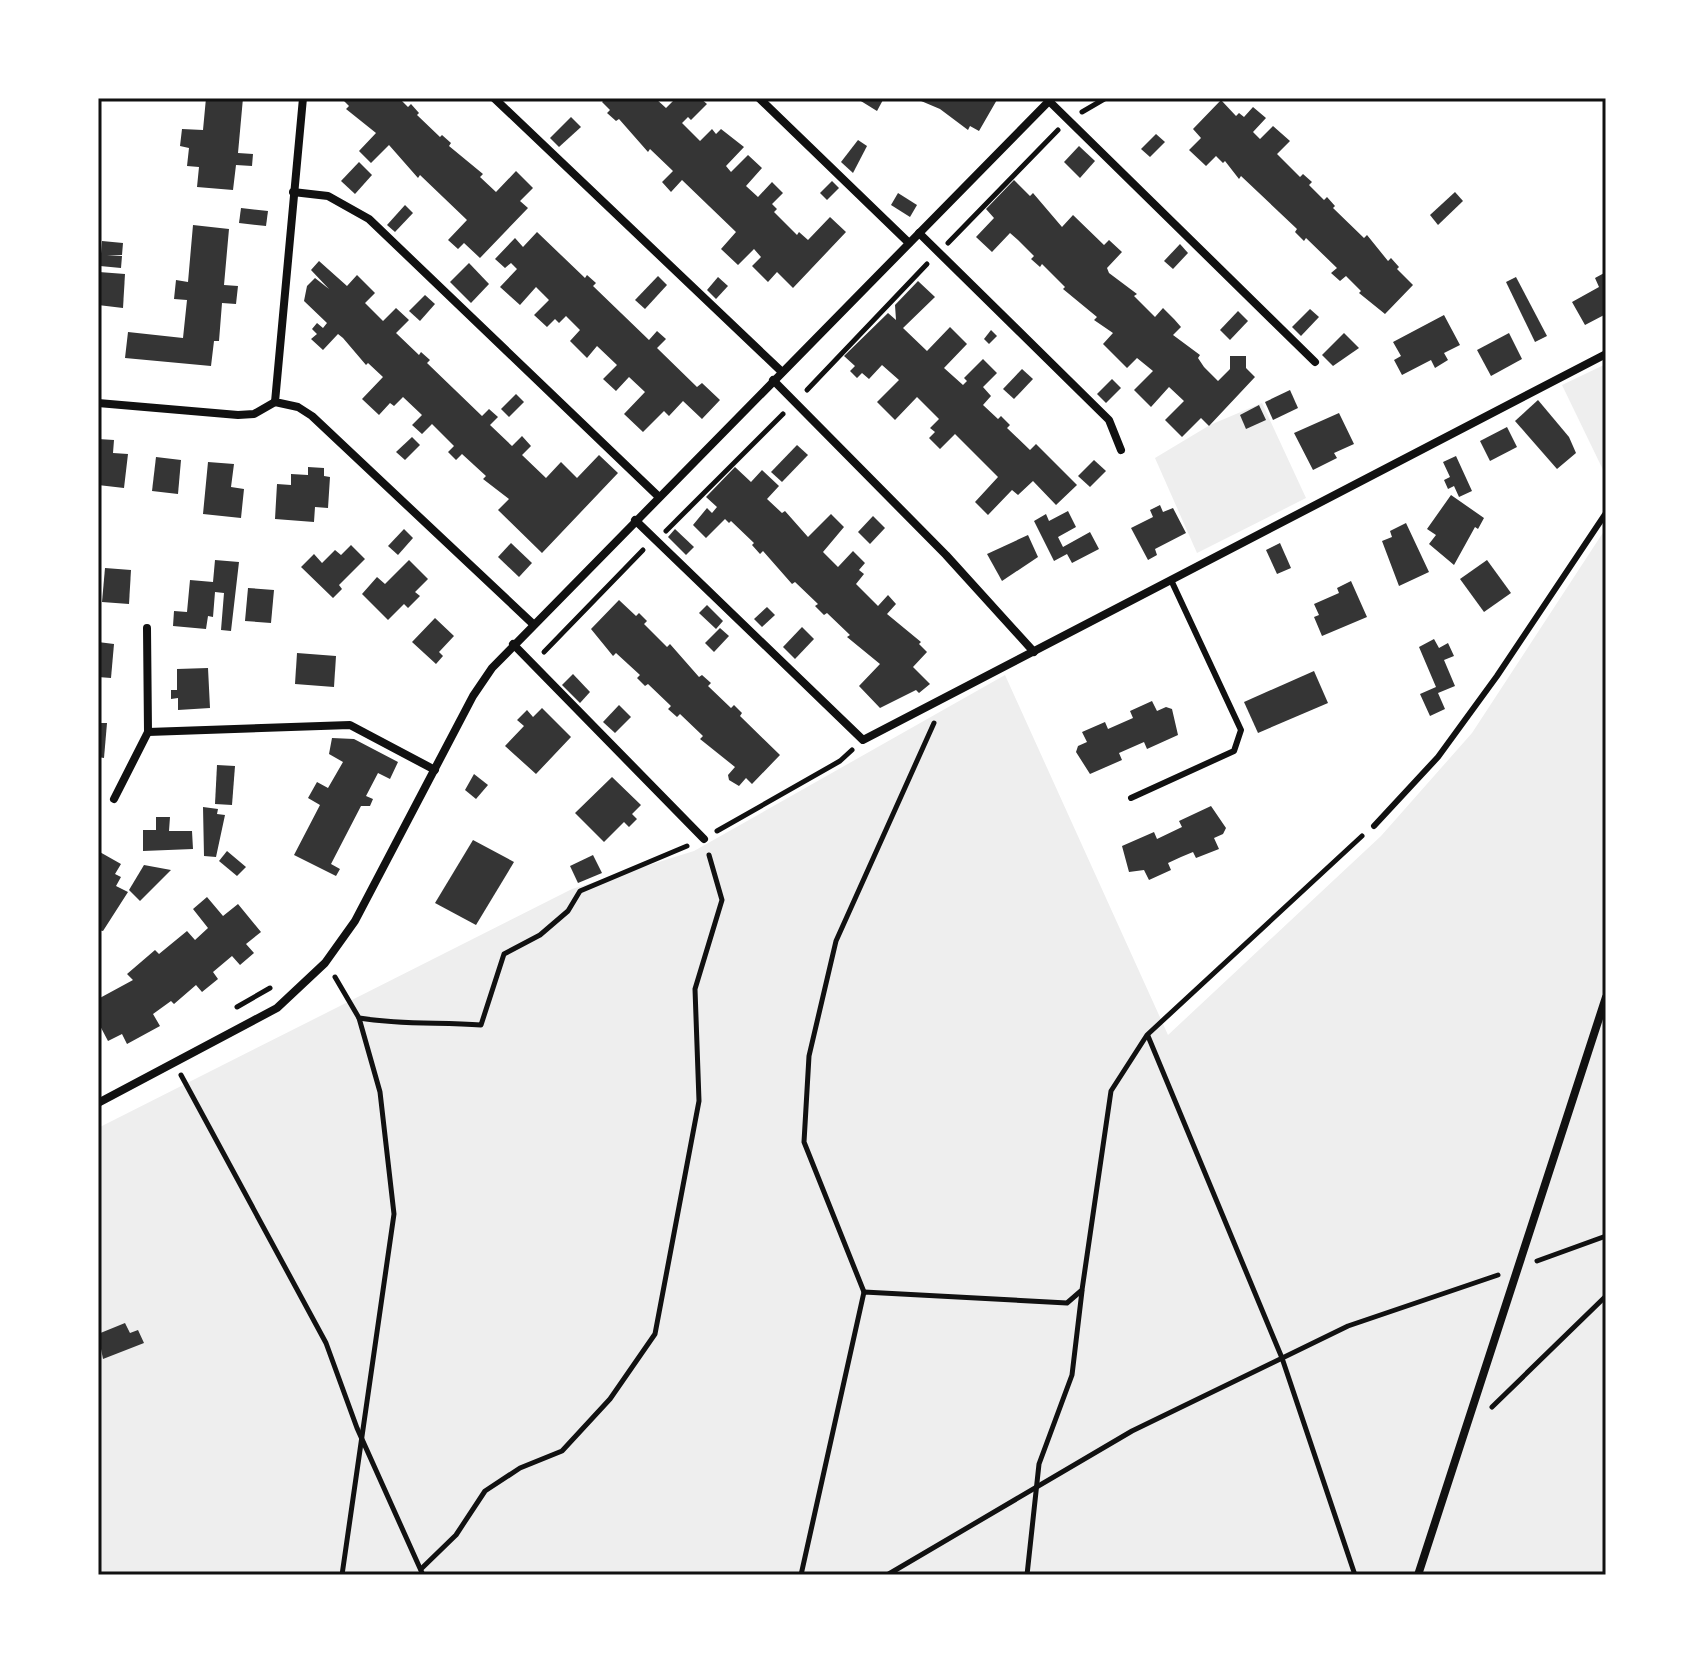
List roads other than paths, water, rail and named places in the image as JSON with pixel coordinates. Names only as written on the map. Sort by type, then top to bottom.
[{"type":"street","points":[[275,402],[303,98]]},
{"type":"street","points":[[494,98],[782,372]]},
{"type":"street","points":[[759,98],[909,243]]},
{"type":"street","points":[[98,1103],[277,1008],[299,991],[325,963],[355,921],[473,696],[513,644],[1051,100],[1315,362]]},
{"type":"street","points":[[293,192],[328,196],[369,219],[659,497]]},
{"type":"street","points":[[919,233],[1109,420],[1121,450]]},
{"type":"street","points":[[635,520],[863,740],[1606,354]]},
{"type":"street","points":[[773,380],[946,555],[1034,652]]},
{"type":"street","points":[[98,403],[238,415],[254,414],[275,402],[298,407],[312,416],[533,624]]},
{"type":"street","points":[[114,799],[148,732],[147,628]]},
{"type":"street","points":[[513,644],[704,839]]},
{"type":"street","points":[[148,732],[350,725],[435,770]]},
{"type":"street","points":[[1418,1575],[1606,997]]},
{"type":"lane","points":[[1374,826],[1438,757],[1497,676],[1606,513]]},
{"type":"lane","points":[[1131,798],[1234,751],[1241,739],[1241,730],[1171,580]]}]
